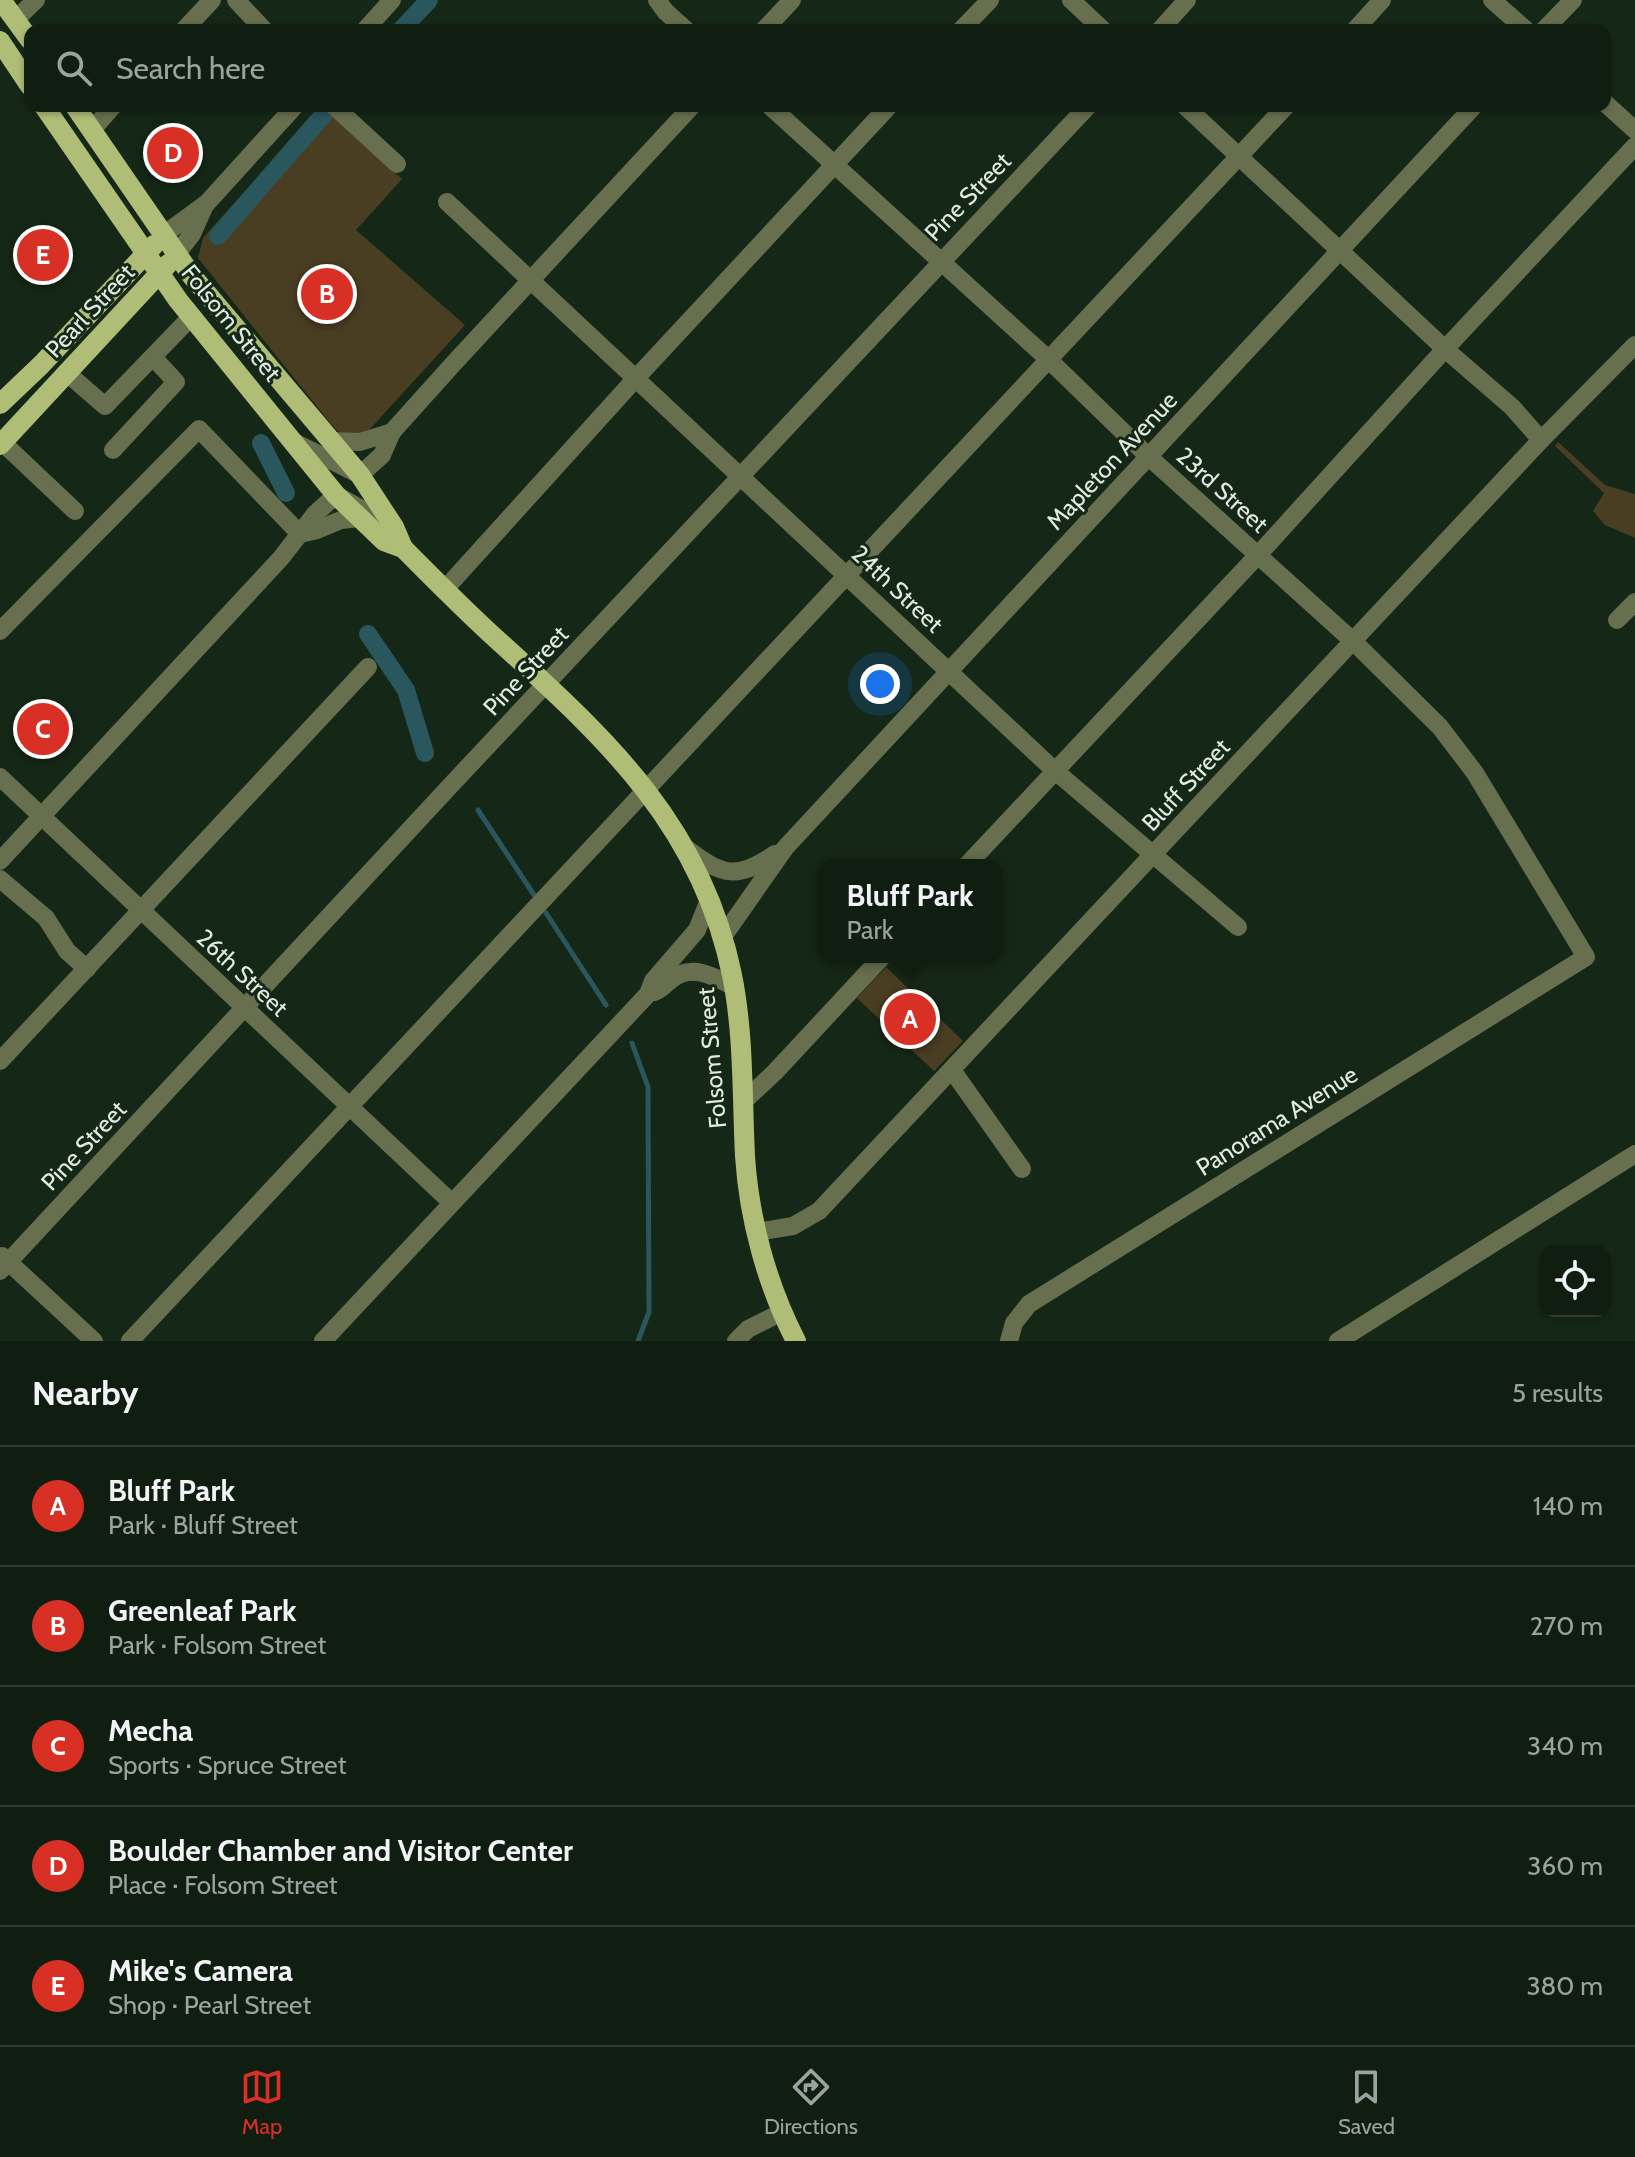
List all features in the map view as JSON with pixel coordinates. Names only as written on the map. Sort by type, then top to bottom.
[{"type":"main road","points":[[1,0],[24,32]]},
{"type":"main road","points":[[0,41],[24,77]]},
{"type":"main road","name":"Folsom Street","points":[[48,112],[159,275],[296,443],[329,501],[359,518],[384,541],[403,548]]},
{"type":"main road","name":"Folsom Street","points":[[79,112],[176,255],[331,441],[366,469],[403,548],[614,749],[647,789],[687,849],[722,938],[734,987],[743,1058],[745,1157],[757,1232],[782,1312],[796,1341]]},
{"type":"main road","name":"Pearl Street","points":[[0,404],[162,236]]},
{"type":"main road","name":"Pearl Street","points":[[1,440],[176,255]]},
{"type":"main road","points":[[1,440],[15,416],[21,394],[17,388]]},
{"type":"street","points":[[15,20],[36,0]]},
{"type":"street","points":[[190,24],[212,0]]},
{"type":"street","points":[[236,0],[258,24]]},
{"type":"street","points":[[370,24],[392,0]]},
{"type":"street","points":[[657,0],[679,24]]},
{"type":"street","points":[[770,24],[792,0]]},
{"type":"street","points":[[967,24],[990,0]]},
{"type":"street","points":[[1071,0],[1097,24]]},
{"type":"street","points":[[1165,24],[1187,0]]},
{"type":"street","points":[[1360,24],[1382,0]]},
{"type":"street","points":[[1492,0],[1519,24]]},
{"type":"street","points":[[1550,24],[1573,0]]},
{"type":"street","points":[[1611,108],[1635,130]]},
{"type":"street","points":[[92,130],[108,112]]},
{"type":"street","name":"Pearl Street","points":[[162,236],[207,203],[290,112]]},
{"type":"street","points":[[341,112],[397,164]]},
{"type":"street","points":[[296,443],[366,469],[382,455],[392,432],[686,112]]},
{"type":"street","name":"23rd Street","points":[[776,112],[1354,642],[1459,749],[1586,957]]},
{"type":"street","points":[[445,589],[883,112]]},
{"type":"street","name":"Pine Street","points":[[3,1262],[244,1009],[1082,112]]},
{"type":"street","points":[[1191,112],[1445,349],[1512,407],[1541,440]]},
{"type":"street","points":[[130,1341],[1280,112]]},
{"type":"street","name":"Mapleton Avenue","points":[[722,938],[785,848],[1468,112]]},
{"type":"street","points":[[972,859],[1635,146]]},
{"type":"street","name":"24th Street","points":[[447,202],[1054,770],[1238,927]]},
{"type":"street","name":"Pearl Street","points":[[176,255],[192,234],[207,203]]},
{"type":"street","points":[[67,373],[105,406],[192,316]]},
{"type":"street","name":"Bluff Street","points":[[757,1232],[793,1226],[819,1211],[1541,440],[1635,345]]},
{"type":"street","points":[[113,450],[176,382],[153,357]]},
{"type":"street","points":[[0,631],[199,429],[300,534]]},
{"type":"street","points":[[331,441],[360,442],[392,432]]},
{"type":"street","points":[[1,440],[75,511]]},
{"type":"street","points":[[0,861],[329,501],[394,527]]},
{"type":"street","points":[[300,534],[341,520],[359,518]]},
{"type":"street","points":[[1617,620],[1635,602]]},
{"type":"street","points":[[0,1061],[368,667]]},
{"type":"street","name":"26th Street","points":[[0,777],[452,1203]]},
{"type":"street","name":"Mapleton Avenue","points":[[687,849],[706,863],[732,873],[755,868],[785,848]]},
{"type":"street","points":[[0,879],[46,918],[67,951],[87,969]]},
{"type":"street","points":[[323,1341],[648,994],[653,981],[697,930],[709,900]]},
{"type":"street","name":"Panorama Avenue","points":[[1009,1341],[1014,1323],[1029,1304],[1586,957]]},
{"type":"street","points":[[744,1101],[876,963]]},
{"type":"street","points":[[648,994],[661,990],[673,978],[688,971],[715,977],[734,987]]},
{"type":"street","points":[[952,1070],[1022,1169]]},
{"type":"street","points":[[1338,1341],[1635,1154]]},
{"type":"street","points":[[3,1262],[94,1341]]},
{"type":"street","points":[[736,1341],[748,1329],[782,1312]]},
{"type":"shaded area","points":[[320,113],[334,117],[402,179],[356,230],[465,325],[369,430],[358,435],[341,434],[331,424],[198,258],[203,238],[310,119]]},
{"type":"shaded area","points":[[1558,442],[1605,485],[1635,494],[1635,538],[1605,525],[1593,511],[1604,493],[1555,446]]},
{"type":"shaded area","points":[[886,967],[963,1041],[934,1071],[857,998]]},
{"type":"waterway","points":[[407,24],[429,0]]},
{"type":"waterway","points":[[218,236],[326,112]]},
{"type":"waterway","points":[[261,443],[286,493]]},
{"type":"waterway","points":[[368,634],[406,690],[425,753]]},
{"type":"waterway","points":[[478,810],[534,895]]},
{"type":"waterway","points":[[546,913],[606,1005]]},
{"type":"waterway","points":[[632,1043],[648,1087],[649,1312],[638,1341]]},
{"type":"place","name":"Boulder Chamber and Visitor Center","points":[[173,153]]},
{"type":"place","name":"Mike's Camera","points":[[43,255]]},
{"type":"place","name":"Greenleaf Park","points":[[327,294]]},
{"type":"place","name":"Mecha","points":[[43,729]]},
{"type":"place","name":"Bluff Park","points":[[910,1019]]}]
